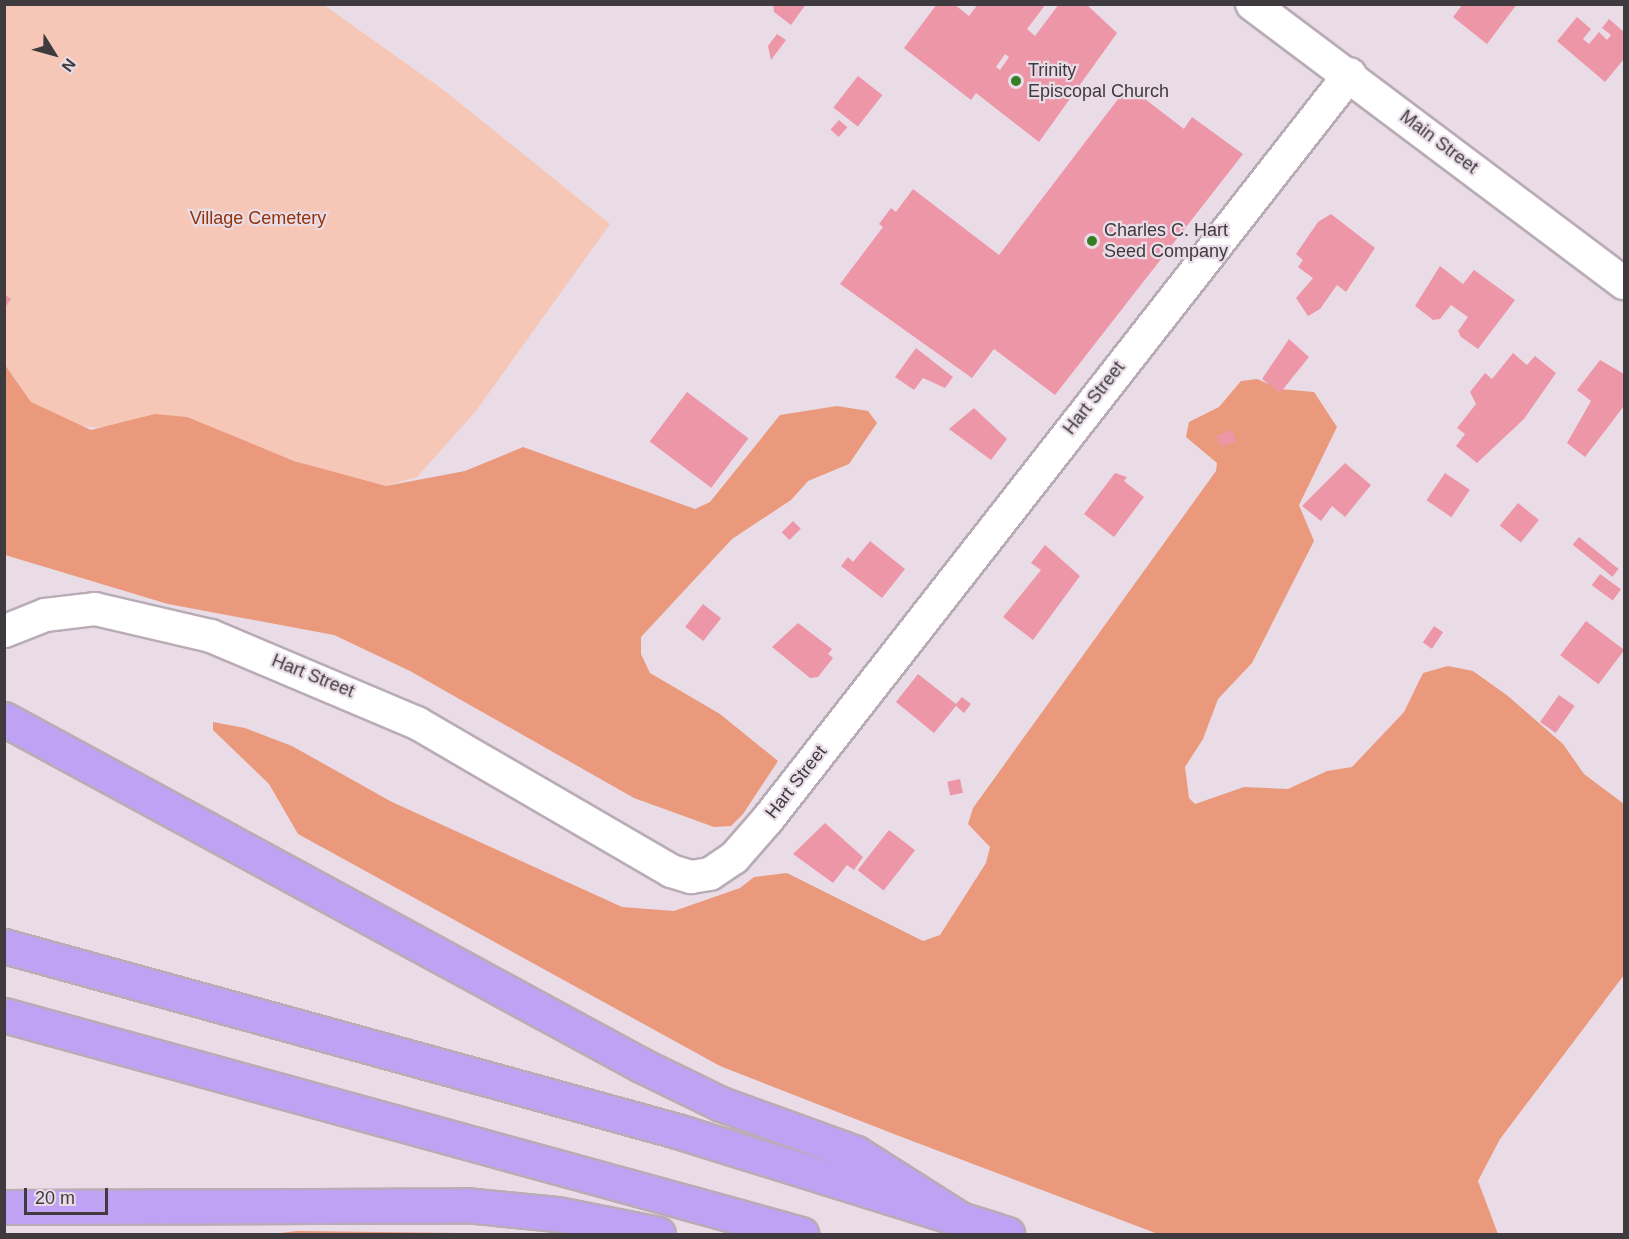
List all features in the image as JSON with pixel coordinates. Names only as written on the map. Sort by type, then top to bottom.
[{"type":"highway","points":[[4,719],[641,1065],[721,1104],[856,1153],[960,1219]]},
{"type":"highway","points":[[4,946],[699,1137],[1007,1234]]},
{"type":"highway","points":[[11,1016],[801,1234]]},
{"type":"highway","points":[[4,1207],[465,1205],[557,1214],[658,1234]]},
{"type":"street","name":"Main Street","points":[[1252,4],[1350,74],[1624,283]]},
{"type":"street","name":"Hart Street","points":[[5,631],[45,615],[95,609],[211,636],[417,723],[671,871],[691,877],[710,874],[734,858],[768,819],[1350,74]]},
{"type":"street","points":[[4,622],[4,646]]},
{"type":"green space","name":"Village Cemetery","points":[[4,5],[324,5],[445,91],[610,224],[476,411],[417,477],[386,486],[354,480],[155,415],[107,428],[75,426],[31,402],[5,365]]},
{"type":"shaded area","points":[[5,365],[31,402],[91,430],[155,414],[187,417],[294,461],[386,486],[465,471],[523,447],[695,509],[710,502],[780,415],[837,406],[868,411],[877,423],[849,464],[808,481],[791,500],[732,539],[641,637],[641,654],[650,673],[720,714],[778,761],[743,814],[731,826],[714,827],[634,798],[410,671],[334,635],[168,604],[5,555]]},
{"type":"shaded area","points":[[1257,379],[1280,389],[1314,392],[1337,427],[1299,505],[1314,541],[1252,663],[1218,699],[1203,739],[1185,767],[1189,798],[1195,804],[1244,787],[1288,789],[1327,771],[1352,767],[1404,712],[1423,673],[1448,666],[1473,671],[1508,696],[1563,744],[1584,774],[1624,804],[1624,975],[1500,1139],[1478,1181],[1498,1234],[1158,1234],[720,1066],[298,834],[269,784],[213,730],[213,722],[245,728],[292,746],[392,802],[622,907],[674,911],[740,888],[754,877],[787,873],[923,941],[940,935],[986,863],[990,847],[968,824],[973,808],[1216,471],[1217,463],[1186,437],[1189,422],[1219,407],[1241,381]]},
{"type":"shaded area","points":[[297,1231],[460,1233],[479,1234],[272,1234]]},
{"type":"building","points":[[773,4],[806,4],[791,25],[774,12]]},
{"type":"building","name":"Trinity Episcopal Church","points":[[937,4],[954,4],[969,16],[978,4],[1046,4],[1027,29],[1035,36],[1059,4],[1086,4],[1117,33],[1039,142],[976,93],[971,100],[904,48]],"holes":[[[1005,54],[1009,57],[1000,70],[996,67]]]},
{"type":"building","points":[[1463,4],[1517,4],[1487,44],[1453,17]]},
{"type":"building","points":[[1577,17],[1591,29],[1583,39],[1589,44],[1599,32],[1607,40],[1611,35],[1602,28],[1609,19],[1624,32],[1624,59],[1605,82],[1557,41]]},
{"type":"building","points":[[777,34],[786,40],[771,60],[768,46]]},
{"type":"building","points":[[858,76],[882,95],[858,127],[833,108]]},
{"type":"building","points":[[1128,86],[1184,129],[1192,117],[1243,154],[1055,395],[994,349],[972,378],[840,284],[883,227],[879,224],[891,208],[896,212],[913,189],[999,255]]},
{"type":"building","points":[[839,120],[847,127],[839,137],[830,130]]},
{"type":"building","points":[[1331,214],[1375,248],[1346,292],[1337,285],[1320,309],[1308,316],[1296,298],[1313,278],[1298,267],[1303,260],[1296,254],[1318,222]]},
{"type":"building","points":[[1440,266],[1463,284],[1474,270],[1515,300],[1478,349],[1461,337],[1458,331],[1468,317],[1451,305],[1440,319],[1433,320],[1415,306]]},
{"type":"building","points":[[4,294],[11,299],[4,309]]},
{"type":"building","points":[[1289,339],[1309,357],[1280,393],[1262,379]]},
{"type":"building","points":[[916,348],[953,377],[945,388],[923,378],[914,390],[895,377]]},
{"type":"building","points":[[1513,353],[1527,365],[1535,356],[1556,373],[1524,419],[1477,463],[1456,446],[1465,434],[1457,428],[1476,404],[1470,392],[1485,373],[1492,379]]},
{"type":"building","points":[[1600,360],[1624,374],[1624,406],[1585,457],[1567,443],[1591,401],[1577,390]]},
{"type":"building","points":[[687,392],[748,438],[711,488],[650,442]]},
{"type":"building","points":[[974,408],[1007,439],[991,460],[949,429]]},
{"type":"building","points":[[1232,430],[1236,441],[1221,447],[1217,435]]},
{"type":"building","points":[[1345,463],[1371,485],[1345,517],[1332,506],[1321,521],[1302,506]]},
{"type":"building","points":[[1115,473],[1127,477],[1124,481],[1144,497],[1114,537],[1084,514]]},
{"type":"building","points":[[1445,473],[1470,490],[1451,517],[1427,500]]},
{"type":"building","points":[[1518,503],[1539,520],[1521,543],[1500,526]]},
{"type":"building","points":[[793,521],[801,529],[789,540],[782,532]]},
{"type":"building","points":[[1579,537],[1619,569],[1612,577],[1573,545]]},
{"type":"building","points":[[870,541],[905,569],[882,598],[841,566],[848,557],[853,562]]},
{"type":"building","points":[[1045,545],[1080,576],[1033,640],[1003,617],[1041,570],[1031,563]]},
{"type":"building","points":[[1600,574],[1621,589],[1613,601],[1592,585]]},
{"type":"building","points":[[703,604],[721,618],[703,641],[685,627]]},
{"type":"building","points":[[1586,621],[1624,650],[1598,684],[1560,655]]},
{"type":"building","points":[[798,623],[832,649],[828,654],[833,658],[818,677],[810,678],[772,647]]},
{"type":"building","points":[[1434,626],[1443,632],[1432,649],[1423,643]]},
{"type":"building","points":[[918,674],[956,704],[962,697],[971,704],[964,713],[956,706],[934,733],[896,702]]},
{"type":"building","points":[[1559,695],[1575,706],[1556,733],[1540,722]]},
{"type":"building","points":[[960,779],[963,793],[950,795],[947,782]]},
{"type":"building","points":[[825,823],[863,857],[854,870],[847,865],[833,883],[793,854]]},
{"type":"building","points":[[889,830],[915,850],[884,891],[858,870]]},
{"type":"place","name":"Trinity Episcopal Church","points":[[1016,81]]},
{"type":"place","name":"Charles C. Hart Seed Company","points":[[1092,241]]}]
